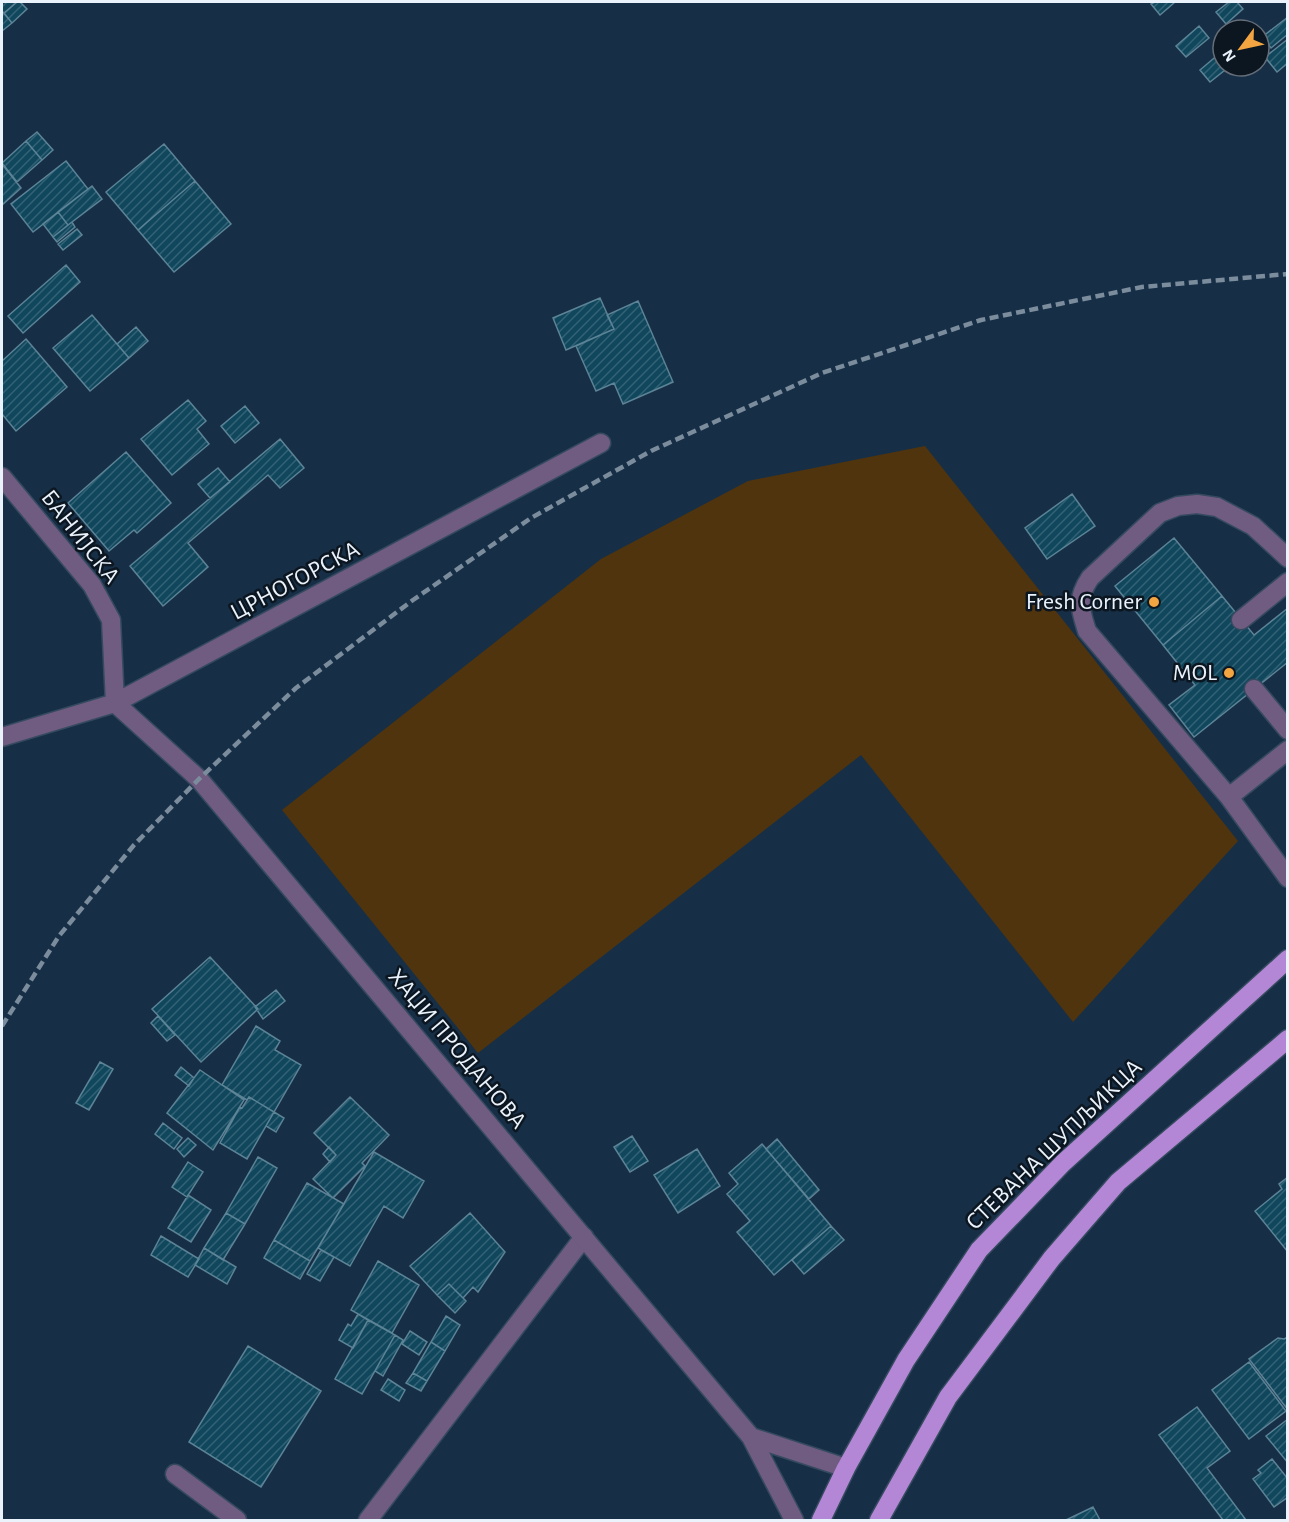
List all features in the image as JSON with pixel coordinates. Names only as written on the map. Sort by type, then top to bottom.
[{"type":"main road","name":"СТЕВАНА ШУПЉИКЦА","points":[[821,1521],[846,1468],[906,1360],[979,1250],[1063,1163],[1287,959]]},
{"type":"main road","points":[[879,1521],[948,1397],[1052,1258],[1118,1182],[1287,1039]]},
{"type":"street","name":"ЦРНОГОРСКА","points":[[2,737],[115,703],[601,443]]},
{"type":"street","name":"БАНИЈСКА","points":[[2,477],[92,585],[111,620],[115,703]]},
{"type":"street","points":[[1287,558],[1253,526],[1217,507],[1197,504],[1178,506],[1160,513],[1090,578],[1082,590],[1080,609],[1087,631],[1229,797],[1287,878]]},
{"type":"street","points":[[1241,620],[1287,582]]},
{"type":"street","points":[[1254,689],[1287,730]]},
{"type":"street","name":"ХАЏИ ПРОДАНОВА","points":[[115,703],[199,779],[751,1437],[794,1521]]},
{"type":"street","points":[[1229,797],[1287,750]]},
{"type":"street","points":[[368,1521],[584,1238]]},
{"type":"street","points":[[751,1437],[846,1468]]},
{"type":"street","points":[[175,1474],[237,1521]]},
{"type":"shaded area","points":[[925,446],[1238,841],[1073,1022],[861,755],[478,1053],[282,810],[601,559],[748,481]]},
{"type":"building","points":[[2,2],[17,2],[4,13]]},
{"type":"building","points":[[17,2],[27,9],[12,23],[4,13]]},
{"type":"building","points":[[1175,2],[1160,15],[1151,4]]},
{"type":"building","points":[[1229,2],[1237,2],[1243,9],[1233,18],[1221,18],[1216,12]]},
{"type":"building","points":[[2,11],[12,23],[2,31]]},
{"type":"building","points":[[1288,17],[1288,34],[1271,48],[1271,30]]},
{"type":"building","points":[[1199,26],[1209,38],[1186,57],[1176,46]]},
{"type":"building","points":[[1288,39],[1288,63],[1277,72],[1271,64],[1271,52]]},
{"type":"building","points":[[1211,61],[1211,78],[1215,78],[1210,82],[1200,70]]},
{"type":"building","points":[[37,132],[53,150],[42,160],[26,141]]},
{"type":"building","points":[[26,141],[42,160],[17,182],[2,163]]},
{"type":"building","points":[[164,144],[195,181],[138,230],[106,192]]},
{"type":"building","points":[[66,161],[88,189],[33,232],[11,204]]},
{"type":"building","points":[[2,164],[21,188],[2,205]]},
{"type":"building","points":[[195,181],[231,224],[174,272],[138,230]]},
{"type":"building","points":[[92,186],[102,199],[68,225],[58,212]]},
{"type":"building","points":[[58,212],[68,225],[53,237],[43,224]]},
{"type":"building","points":[[72,222],[75,227],[57,242],[53,237]]},
{"type":"building","points":[[77,229],[82,235],[63,250],[58,244]]},
{"type":"building","points":[[66,265],[80,282],[23,333],[8,316]]},
{"type":"building","points":[[600,298],[614,329],[566,350],[553,318]]},
{"type":"building","points":[[638,301],[673,382],[623,404],[614,383],[596,391],[576,346],[614,329],[607,315]]},
{"type":"building","points":[[92,315],[129,358],[90,391],[53,348]]},
{"type":"building","points":[[136,327],[148,341],[129,358],[117,344]]},
{"type":"building","points":[[26,339],[67,387],[16,431],[2,414],[2,361]]},
{"type":"building","points":[[188,400],[206,421],[197,429],[209,444],[172,475],[141,439]]},
{"type":"building","points":[[245,406],[259,423],[235,443],[221,426]]},
{"type":"building","points":[[280,439],[304,468],[280,488],[268,475],[188,543],[208,567],[163,606],[130,566]]},
{"type":"building","points":[[126,452],[171,503],[137,533],[134,530],[109,551],[68,503]]},
{"type":"building","points":[[218,468],[230,482],[210,498],[198,484]]},
{"type":"building","points":[[1072,494],[1095,526],[1047,559],[1025,528]]},
{"type":"building","points":[[1174,538],[1222,596],[1163,645],[1115,586]]},
{"type":"building","name":"MOL","points":[[1222,596],[1254,635],[1288,608],[1288,662],[1194,737],[1169,705],[1195,685],[1163,645]]},
{"type":"building","points":[[210,957],[258,1009],[201,1062],[152,1009]]},
{"type":"building","points":[[276,990],[285,1001],[263,1019],[255,1007]]},
{"type":"building","points":[[158,1016],[175,1035],[167,1041],[151,1023]]},
{"type":"building","points":[[256,1026],[280,1041],[275,1050],[301,1065],[274,1112],[222,1085]]},
{"type":"building","points":[[100,1062],[113,1069],[89,1110],[76,1103]]},
{"type":"building","points":[[181,1067],[194,1078],[189,1086],[175,1075]]},
{"type":"building","points":[[200,1070],[244,1100],[213,1150],[167,1113]]},
{"type":"building","points":[[249,1097],[274,1112],[247,1159],[220,1143],[240,1107],[242,1108]]},
{"type":"building","points":[[350,1097],[389,1135],[362,1163],[365,1166],[333,1198],[313,1179],[336,1155],[314,1133]]},
{"type":"building","points":[[274,1112],[284,1118],[276,1132],[266,1126]]},
{"type":"building","points":[[163,1123],[182,1138],[174,1149],[155,1134]]},
{"type":"building","points":[[632,1136],[648,1161],[630,1172],[614,1147]]},
{"type":"building","points":[[188,1138],[196,1145],[184,1157],[177,1149]]},
{"type":"building","points":[[777,1139],[819,1190],[809,1199],[766,1149]]},
{"type":"building","points":[[762,1144],[831,1226],[774,1275],[737,1232],[750,1221],[727,1194],[738,1184],[729,1173]]},
{"type":"building","points":[[329,1147],[336,1155],[330,1162],[323,1154]]},
{"type":"building","points":[[697,1149],[720,1186],[678,1213],[654,1175]]},
{"type":"building","points":[[374,1152],[424,1181],[403,1218],[384,1206],[350,1266],[318,1248]]},
{"type":"building","points":[[258,1157],[277,1168],[245,1224],[226,1213]]},
{"type":"building","points":[[188,1162],[203,1172],[187,1197],[172,1187]]},
{"type":"building","points":[[1288,1177],[1288,1252],[1255,1211],[1282,1189],[1279,1184]]},
{"type":"building","points":[[307,1183],[344,1204],[310,1261],[274,1240]]},
{"type":"building","points":[[188,1195],[211,1210],[191,1242],[168,1228]]},
{"type":"building","points":[[226,1213],[245,1224],[223,1260],[204,1248]]},
{"type":"building","points":[[470,1213],[505,1252],[478,1292],[473,1287],[463,1298],[449,1284],[437,1295],[410,1266]]},
{"type":"building","points":[[831,1226],[844,1240],[804,1274],[792,1260]]},
{"type":"building","points":[[161,1236],[199,1259],[188,1277],[151,1255]]},
{"type":"building","points":[[274,1240],[310,1261],[300,1279],[264,1258]]},
{"type":"building","points":[[204,1248],[236,1267],[227,1284],[195,1265]]},
{"type":"building","points":[[321,1250],[334,1257],[320,1281],[307,1274]]},
{"type":"building","points":[[378,1261],[419,1285],[392,1333],[351,1310]]},
{"type":"building","points":[[449,1284],[466,1301],[455,1313],[437,1295]]},
{"type":"building","points":[[358,1314],[368,1320],[353,1348],[339,1340],[348,1324],[351,1326]]},
{"type":"building","points":[[446,1316],[460,1325],[445,1351],[431,1342]]},
{"type":"building","points":[[368,1320],[395,1335],[362,1394],[335,1379]]},
{"type":"building","points":[[410,1331],[427,1342],[419,1355],[402,1344]]},
{"type":"building","points":[[395,1335],[403,1340],[383,1376],[375,1371]]},
{"type":"building","points":[[1288,1337],[1288,1410],[1249,1359],[1278,1338]]},
{"type":"building","points":[[431,1342],[445,1351],[427,1381],[413,1373]]},
{"type":"building","points":[[248,1346],[321,1391],[261,1487],[189,1442]]},
{"type":"building","points":[[1249,1362],[1286,1411],[1249,1439],[1212,1390]]},
{"type":"building","points":[[413,1373],[427,1381],[421,1391],[406,1383]]},
{"type":"building","points":[[388,1379],[405,1390],[399,1401],[381,1390]]},
{"type":"building","points":[[1197,1407],[1230,1451],[1207,1468],[1246,1520],[1223,1520],[1159,1435]]},
{"type":"building","points":[[1288,1419],[1288,1463],[1266,1436]]},
{"type":"building","points":[[1272,1459],[1288,1479],[1288,1497],[1274,1507],[1253,1479],[1261,1473],[1258,1470]]},
{"type":"building","points":[[1093,1507],[1100,1520],[1066,1520]]},
{"type":"railway","points":[[2,1026],[59,936],[134,845],[199,779],[296,688],[413,600],[531,518],[651,451],[822,373],[981,320],[1142,287],[1288,274]]},
{"type":"place","name":"Fresh Corner","points":[[1154,602]]},
{"type":"place","name":"MOL","points":[[1229,673]]}]
